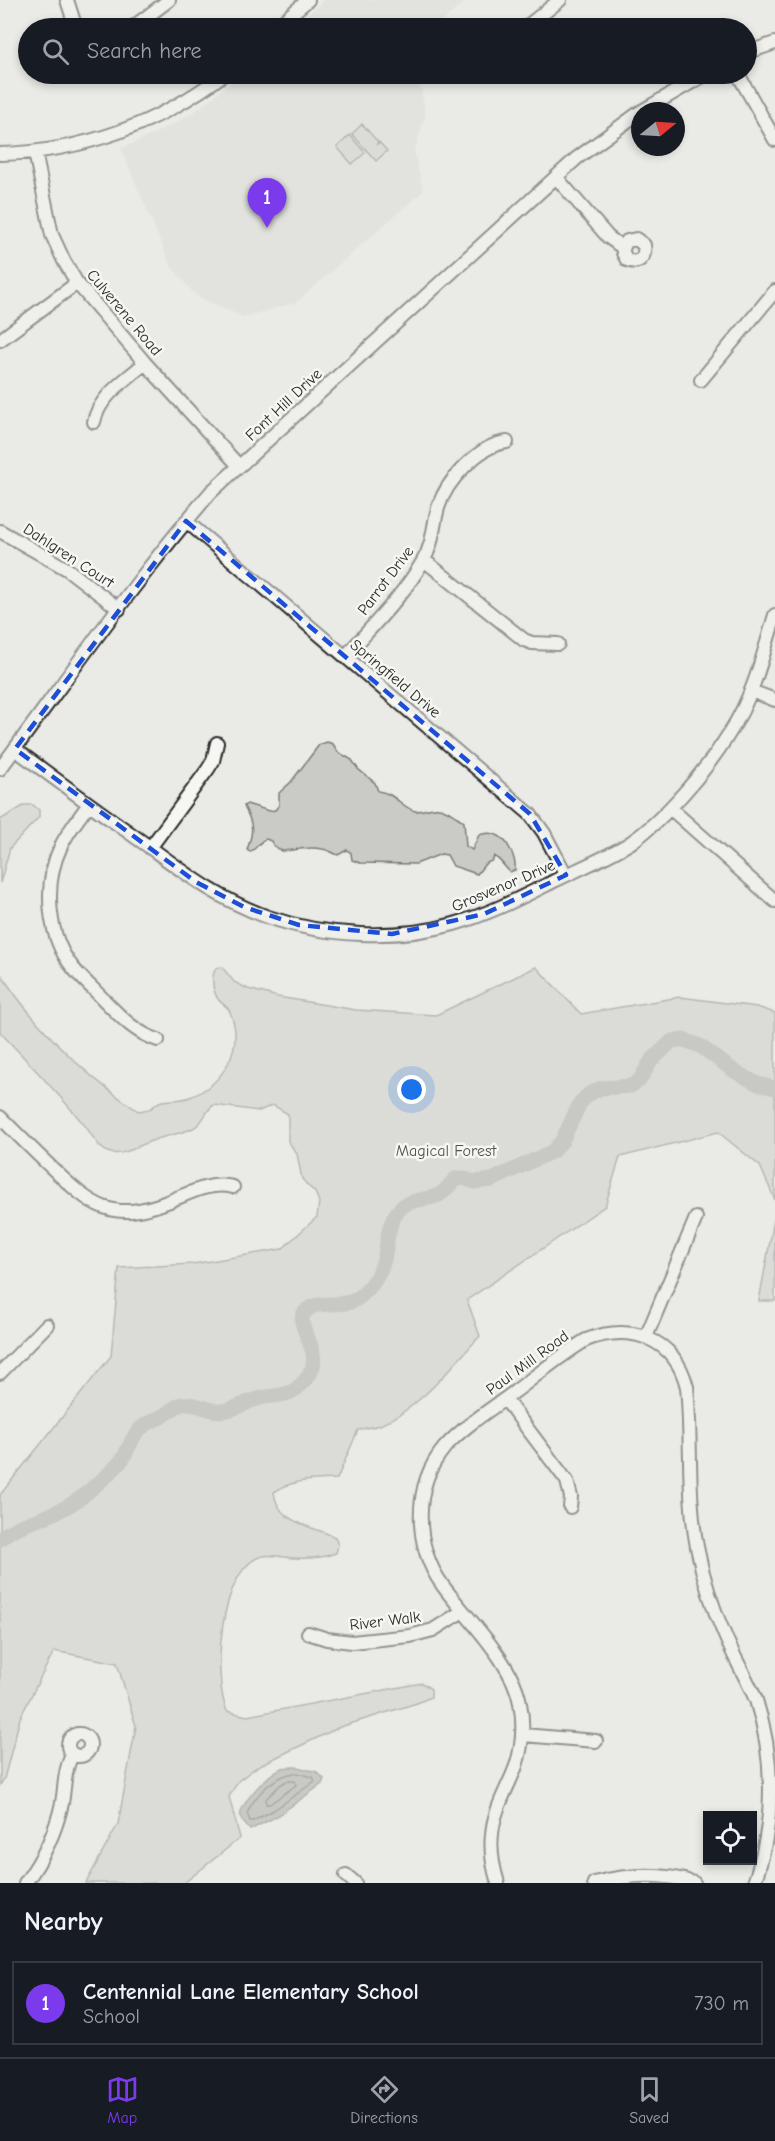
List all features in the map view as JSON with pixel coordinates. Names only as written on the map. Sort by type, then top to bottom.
[{"type":"street","points":[[67,0],[73,18]]},
{"type":"street","points":[[145,18],[169,0]]},
{"type":"street","points":[[287,18],[308,0]]},
{"type":"street","points":[[538,18],[560,0]]},
{"type":"street","points":[[757,49],[775,43]]},
{"type":"street","points":[[0,154],[35,152],[78,145],[131,128],[188,99],[210,84]]},
{"type":"street","name":"Font Hill Drive","points":[[658,102],[689,84]]},
{"type":"street","points":[[744,84],[775,140]]},
{"type":"street","name":"Font Hill Drive","points":[[0,769],[186,521],[211,492],[556,177],[585,152],[631,119]]},
{"type":"street","name":"Culverene Road","points":[[35,152],[52,235],[77,282],[145,363],[239,466]]},
{"type":"street","points":[[556,177],[608,237],[623,248]]},
{"type":"street","points":[[0,340],[77,282]]},
{"type":"street","points":[[701,380],[775,291]]},
{"type":"street","points":[[94,422],[99,405],[145,363]]},
{"type":"street","name":"Parrot Drive","points":[[345,657],[424,560],[446,489],[481,452],[498,443],[507,442]]},
{"type":"street","name":"Springfield Drive","points":[[186,521],[530,814],[544,833],[566,875]]},
{"type":"street","name":"Dahlgren Court","points":[[0,531],[66,569],[119,609]]},
{"type":"street","points":[[424,560],[524,640],[532,643],[558,644]]},
{"type":"street","name":"Grosvenor Drive","points":[[15,748],[196,882],[244,908],[299,925],[358,934],[392,934],[424,930],[484,914],[630,843],[648,829],[670,808],[732,731],[751,691],[775,615]]},
{"type":"street","points":[[751,691],[775,700]]},
{"type":"street","points":[[150,848],[208,769],[216,751],[216,743]]},
{"type":"street","points":[[89,804],[60,848],[51,876],[51,915],[56,933],[73,968],[86,982],[131,1026],[158,1040]]},
{"type":"street","points":[[670,808],[775,901]]},
{"type":"street","points":[[0,1118],[80,1194],[104,1208],[133,1212],[212,1186],[232,1187]]},
{"type":"street","points":[[646,1337],[696,1218]]},
{"type":"street","points":[[0,1373],[47,1324]]},
{"type":"street","name":"Paul Mill Road","points":[[498,1883],[492,1851],[492,1834],[501,1801],[516,1767],[523,1735],[522,1712],[514,1683],[503,1663],[435,1574],[423,1545],[420,1509],[423,1492],[435,1462],[456,1436],[586,1340],[609,1332],[623,1332],[646,1337],[666,1348],[685,1376],[697,1546],[712,1604],[762,1718],[772,1769],[773,1815],[754,1883]]},
{"type":"street","points":[[505,1399],[567,1481],[572,1497],[570,1507]]},
{"type":"street","name":"River Walk","points":[[308,1633],[327,1639],[352,1642],[410,1636],[433,1630],[462,1611]]},
{"type":"street","points":[[523,1735],[596,1741]]},
{"type":"street","points":[[25,1883],[41,1858],[56,1823],[67,1767],[73,1754]]},
{"type":"street","points":[[594,1883],[614,1878],[650,1876],[694,1883]]},
{"type":"highlighted area","points":[[186,521],[530,814],[566,875],[484,914],[392,934],[299,925],[244,907],[196,882],[15,749]]},
{"type":"shaded area","points":[[324,0],[467,0],[446,18],[303,18]]},
{"type":"shaded area","points":[[229,84],[419,84],[425,116],[414,152],[423,191],[295,303],[243,317],[196,296],[171,266],[121,149],[194,112]]},
{"type":"green space","points":[[362,124],[378,142],[376,145],[379,142],[387,151],[376,161],[352,134]]},
{"type":"green space","points":[[350,135],[365,153],[352,164],[337,147]]},
{"type":"green space","points":[[327,742],[333,744],[338,752],[352,760],[358,769],[375,783],[378,791],[389,794],[415,811],[439,808],[464,822],[466,846],[472,850],[479,835],[489,833],[502,838],[513,855],[515,870],[510,872],[494,856],[493,860],[485,864],[477,874],[453,866],[447,855],[441,854],[416,864],[360,863],[352,860],[351,853],[347,850],[338,855],[317,848],[282,851],[266,839],[252,851],[247,850],[252,828],[244,806],[247,804],[269,811],[275,810],[279,805],[279,793],[291,782],[319,745]]},
{"type":"green space","points":[[25,805],[33,805],[39,810],[39,817],[10,848],[0,883],[0,820]]},
{"type":"green space","name":"Magical Forest","points":[[222,967],[234,982],[248,989],[278,997],[356,1010],[436,1015],[536,967],[581,1014],[680,997],[757,1007],[775,1013],[775,1200],[760,1166],[718,1132],[620,1157],[605,1206],[467,1300],[480,1336],[434,1386],[394,1418],[380,1425],[358,1430],[337,1479],[297,1482],[274,1492],[276,1503],[288,1517],[335,1537],[338,1545],[336,1553],[311,1558],[263,1556],[248,1564],[237,1580],[228,1601],[220,1650],[222,1695],[227,1711],[247,1716],[422,1683],[431,1689],[431,1697],[340,1727],[258,1766],[238,1781],[229,1797],[240,1838],[184,1883],[86,1883],[118,1824],[136,1726],[117,1663],[54,1651],[20,1718],[4,1779],[0,1785],[0,1495],[111,1356],[119,1268],[193,1264],[282,1249],[317,1217],[319,1202],[315,1192],[302,1179],[297,1154],[288,1141],[288,1114],[273,1105],[259,1111],[214,1105],[197,1126],[188,1130],[159,1138],[122,1153],[107,1152],[0,1032],[0,973],[29,1012],[62,1049],[99,1082],[138,1111],[150,1109],[160,1101],[187,1098],[202,1091],[222,1074],[233,1051],[235,1038],[229,1010],[219,1001],[214,991],[213,975],[216,968]]},
{"type":"green space","points":[[775,1214],[775,1301],[759,1301]]},
{"type":"water","points":[[297,1767],[317,1772],[324,1779],[322,1784],[277,1816],[250,1830],[241,1818],[241,1812],[249,1798],[277,1771],[282,1768]]},
{"type":"waterway","points":[[0,1539],[16,1528],[57,1512],[81,1498],[117,1466],[139,1430],[177,1406],[191,1404],[224,1411],[255,1399],[288,1393],[296,1389],[308,1377],[313,1366],[311,1345],[303,1327],[302,1319],[305,1312],[316,1305],[351,1302],[367,1290],[382,1267],[390,1226],[402,1207],[439,1195],[455,1179],[463,1178],[474,1182],[492,1180],[553,1151],[562,1141],[580,1103],[589,1094],[601,1088],[631,1086],[639,1081],[651,1061],[672,1041],[684,1040],[700,1046],[734,1071],[758,1084],[775,1088]]},
{"type":"place","name":"Centennial Lane Elementary School","points":[[267,228]]}]
